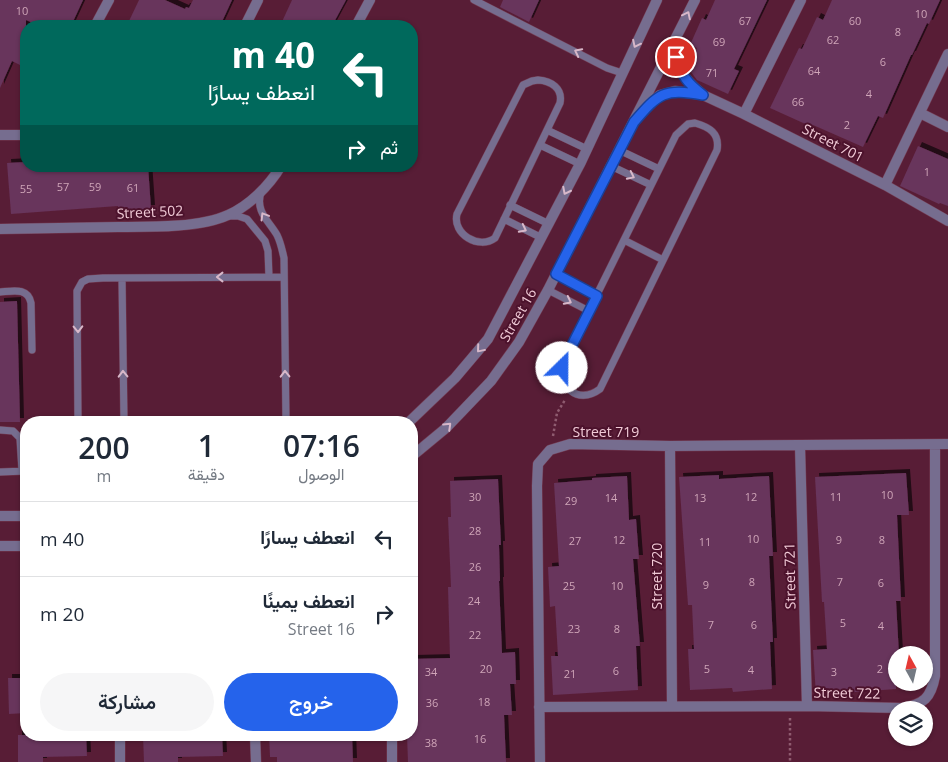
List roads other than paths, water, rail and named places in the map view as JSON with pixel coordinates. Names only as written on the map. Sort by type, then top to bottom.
[{"type":"street","points":[[99,20],[109,0]]},
{"type":"street","points":[[247,20],[258,0]]},
{"type":"street","points":[[359,20],[370,0]]},
{"type":"street","name":"Street 16","points":[[414,416],[455,378],[488,340],[588,148],[657,0]]},
{"type":"street","name":"Street 16","points":[[418,451],[446,428],[491,381],[519,342],[548,290],[695,0]]},
{"type":"street","points":[[744,114],[801,0]]},
{"type":"street","name":"Street 701","points":[[676,39],[676,57],[681,74],[689,84],[703,95],[885,185],[948,222]]},
{"type":"street","points":[[885,185],[948,54]]},
{"type":"street","name":"Street 701","points":[[634,122],[650,103],[660,95],[675,91],[703,95]]},
{"type":"street","points":[[920,113],[948,127]]},
{"type":"street","points":[[0,136],[20,135]]},
{"type":"street","name":"Street 502","points":[[0,229],[165,227],[206,221],[228,216],[246,204],[262,189],[275,172]]},
{"type":"street","name":"Street 719","points":[[538,707],[538,464],[550,450],[570,444],[800,446],[948,444]]},
{"type":"street","name":"Street 722","points":[[538,707],[807,706],[902,708],[915,706],[932,691],[935,676],[935,445]]},
{"type":"street","name":"Street 720","points":[[670,446],[672,706]]},
{"type":"street","name":"Street 721","points":[[800,446],[807,706]]},
{"type":"street","points":[[0,516],[20,516]]},
{"type":"street","points":[[0,546],[20,546]]},
{"type":"street","points":[[538,707],[540,762]]},
{"type":"street","points":[[120,741],[120,762]]},
{"type":"street","points":[[255,741],[256,762]]},
{"type":"street","points":[[392,741],[392,762]]},
{"type":"lane","points":[[474,0],[622,74]]},
{"type":"lane","points":[[545,80],[556,86],[561,94],[560,103],[540,145],[494,238],[486,243],[476,241],[461,233],[456,224],[457,214],[523,85],[532,81],[545,80]]},
{"type":"lane","points":[[688,124],[702,125],[715,132],[718,144],[717,150],[600,389],[593,394],[584,396],[570,391],[565,384],[562,368],[564,361],[659,169],[676,135],[688,124]]},
{"type":"lane","points":[[547,130],[588,148]]},
{"type":"lane","points":[[540,145],[580,164]]},
{"type":"lane","points":[[619,150],[659,169]]},
{"type":"lane","points":[[611,166],[651,185]]},
{"type":"lane","points":[[262,189],[259,198],[259,208],[282,246],[286,416]]},
{"type":"lane","points":[[510,206],[549,224]]},
{"type":"lane","points":[[228,216],[238,216],[247,219],[265,242],[268,251],[269,277]]},
{"type":"lane","points":[[504,219],[542,238]]},
{"type":"lane","points":[[624,240],[663,260]]},
{"type":"lane","points":[[556,274],[597,296]]},
{"type":"lane","points":[[78,416],[77,291],[82,282],[88,279],[122,278],[284,277]]},
{"type":"lane","points":[[122,278],[124,416]]},
{"type":"lane","points":[[548,290],[589,311]]},
{"type":"lane","points":[[0,292],[21,291],[29,297],[31,303],[32,350]]},
{"type":"lane","points":[[0,430],[13,431],[20,438]]},
{"type":"lane","points":[[0,472],[20,471]]}]
